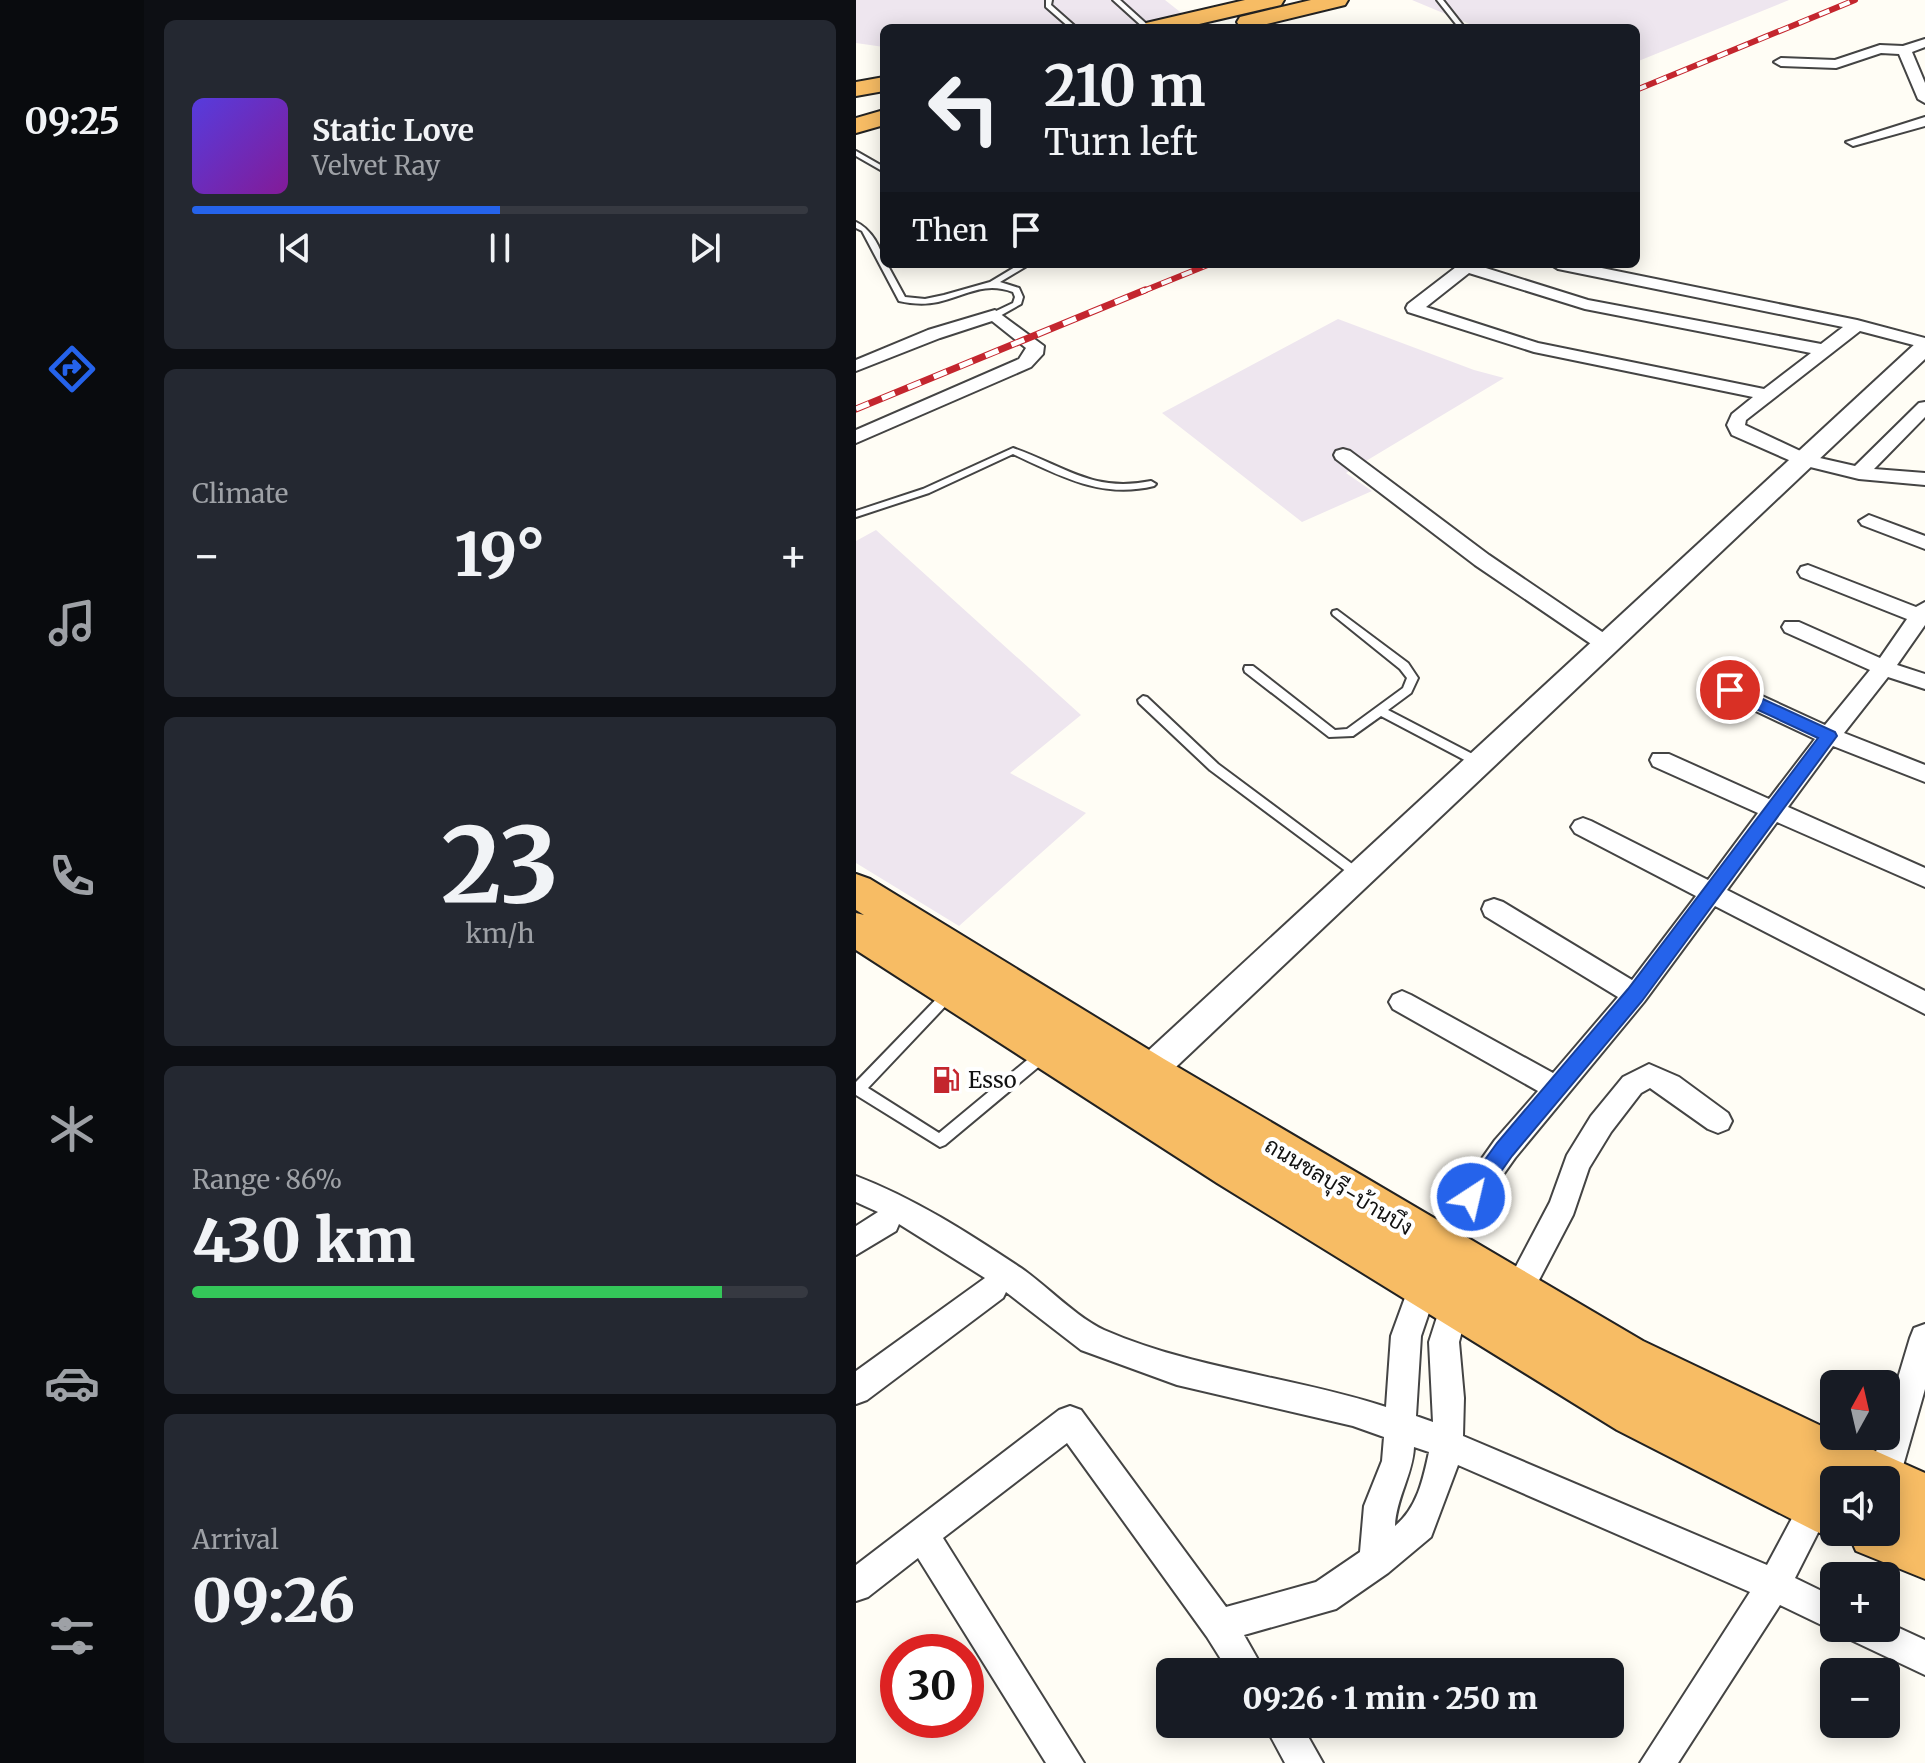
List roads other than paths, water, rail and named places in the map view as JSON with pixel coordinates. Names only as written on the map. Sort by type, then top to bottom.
[{"type":"highway","points":[[1171,24],[1273,0]]},
{"type":"highway","points":[[1238,24],[1337,0]]},
{"type":"highway","points":[[856,89],[880,85]]},
{"type":"highway","points":[[856,100],[880,94]]},
{"type":"highway","points":[[856,114],[880,109]]},
{"type":"highway","points":[[856,126],[880,118]]},
{"type":"highway","name":"ถนนชลบุรี-บ้านบึง","points":[[856,890],[1148,1072],[1635,1412],[1820,1505]]},
{"type":"highway","name":"ถนนชลบุรี-บ้านบึง","points":[[860,938],[1049,1049],[1233,1168],[1438,1277],[1517,1293],[1625,1358],[1851,1466]]},
{"type":"highway","name":"ถนนชลบุรี-บ้านบึง","points":[[1900,1489],[1925,1499]]},
{"type":"highway","points":[[1900,1542],[1925,1552]]},
{"type":"street","points":[[1781,62],[1836,64],[1880,49],[1904,50],[1925,43]]},
{"type":"street","points":[[1904,50],[1925,99]]},
{"type":"street","points":[[1853,142],[1886,136],[1901,127],[1925,121]]},
{"type":"street","points":[[1465,268],[1414,308],[1534,347],[1768,395]]},
{"type":"street","points":[[1469,268],[1585,304],[1824,350]]},
{"type":"street","points":[[1148,1072],[1925,345],[1857,325],[1578,268]]},
{"type":"street","points":[[856,366],[934,334],[995,315],[1035,346],[1034,354],[1025,363],[856,437]]},
{"type":"street","points":[[1857,325],[1738,418],[1738,431],[1805,460],[1859,473],[1925,479]]},
{"type":"street","points":[[1859,473],[1922,414]]},
{"type":"street","points":[[1343,455],[1482,560],[1607,645]]},
{"type":"street","points":[[1869,521],[1925,543]]},
{"type":"street","points":[[1376,1561],[1380,1506],[1398,1461],[1403,1427],[1406,1336],[1505,1149],[1635,995],[1923,615],[1808,572]]},
{"type":"street","points":[[1792,627],[1884,668],[1925,682]]},
{"type":"street","points":[[1730,690],[1829,736],[1925,774]]},
{"type":"street","points":[[1661,760],[1925,878]]},
{"type":"street","points":[[1583,827],[1925,1003]]},
{"type":"street","points":[[1494,909],[1635,995]]},
{"type":"street","points":[[1402,1002],[1556,1088]]},
{"type":"street","points":[[1517,1293],[1563,1206],[1577,1164],[1601,1124],[1632,1085],[1649,1075],[1670,1085],[1718,1121]]},
{"type":"street","points":[[856,1189],[891,1204],[1011,1278],[1092,1340],[1177,1370],[1353,1411],[1447,1443],[1531,1483],[1820,1607]]},
{"type":"street","points":[[856,1242],[886,1222]]},
{"type":"street","points":[[1219,1625],[1324,1597],[1420,1526],[1439,1478],[1447,1443],[1449,1398],[1438,1277]]},
{"type":"street","points":[[856,1389],[993,1288]]},
{"type":"street","points":[[1887,1466],[1925,1338]]},
{"type":"street","points":[[856,1585],[1070,1421],[1219,1625],[1239,1658]]},
{"type":"street","points":[[1658,1763],[1820,1517]]},
{"type":"street","points":[[922,1535],[1066,1763]]},
{"type":"street","points":[[1892,1642],[1925,1658]]},
{"type":"street","points":[[1290,1738],[1305,1763]]},
{"type":"lane","points":[[1049,0],[1048,6],[1069,24]]},
{"type":"lane","points":[[1116,0],[1143,24]]},
{"type":"lane","points":[[1440,0],[1459,24]]},
{"type":"lane","points":[[856,153],[880,168]]},
{"type":"lane","points":[[856,224],[865,230],[880,258]]},
{"type":"lane","points":[[885,268],[902,299],[918,303],[949,298],[993,283],[1019,268]]},
{"type":"lane","points":[[993,283],[1016,290],[1019,297],[1017,304],[995,315]]},
{"type":"lane","points":[[856,514],[926,491],[1013,451],[1073,478],[1105,487],[1137,488],[1151,484]]},
{"type":"lane","points":[[1249,669],[1333,734],[1349,733],[1407,690],[1413,678],[1404,666],[1337,613]]},
{"type":"lane","points":[[1143,700],[1214,767],[1359,875]]},
{"type":"lane","points":[[1380,711],[1480,763]]},
{"type":"lane","points":[[953,990],[858,1089],[940,1141],[1049,1049]]},
{"type":"railway","points":[[1640,88],[1855,0]]},
{"type":"railway","points":[[1141,292],[1200,268]]},
{"type":"railway","points":[[856,409],[1145,290]]},
{"type":"place","name":"Esso","points":[[946,1080]]}]
